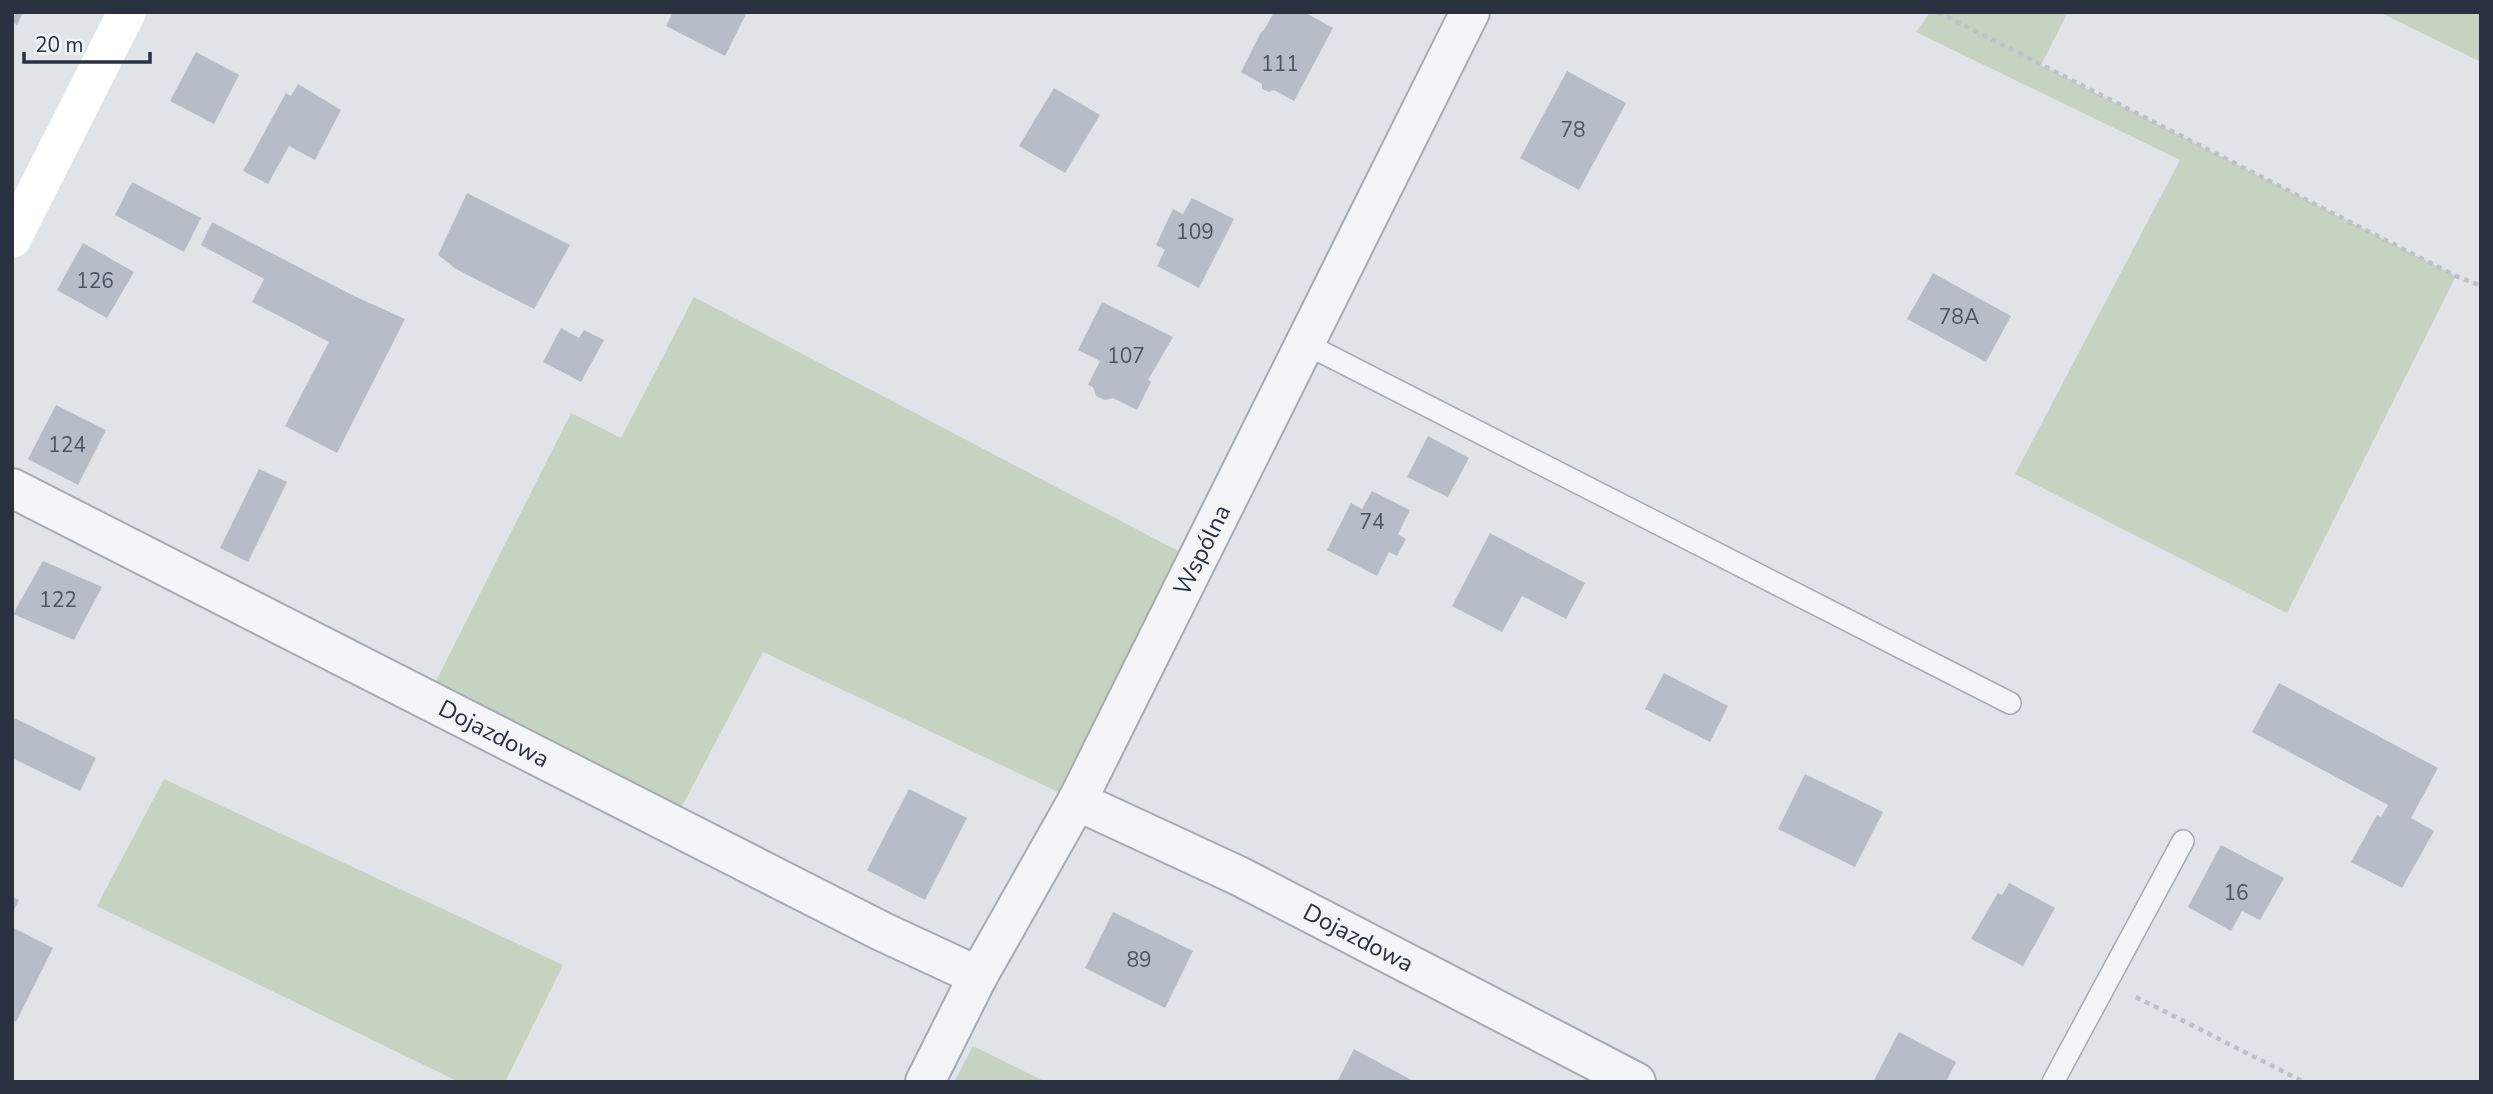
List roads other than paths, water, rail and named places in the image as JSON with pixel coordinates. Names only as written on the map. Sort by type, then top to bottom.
[{"type":"street","points":[[12,239],[127,12]]},
{"type":"street","name":"Wspólna","points":[[925,1082],[978,976],[1077,800],[1470,12]]},
{"type":"street","name":"Dojazdowa","points":[[12,488],[844,913],[978,976]]},
{"type":"street","name":"Dojazdowa","points":[[1077,800],[1239,876],[1636,1082]]},
{"type":"lane","points":[[1306,344],[2010,703]]},
{"type":"lane","points":[[2053,1082],[2183,841]]}]
